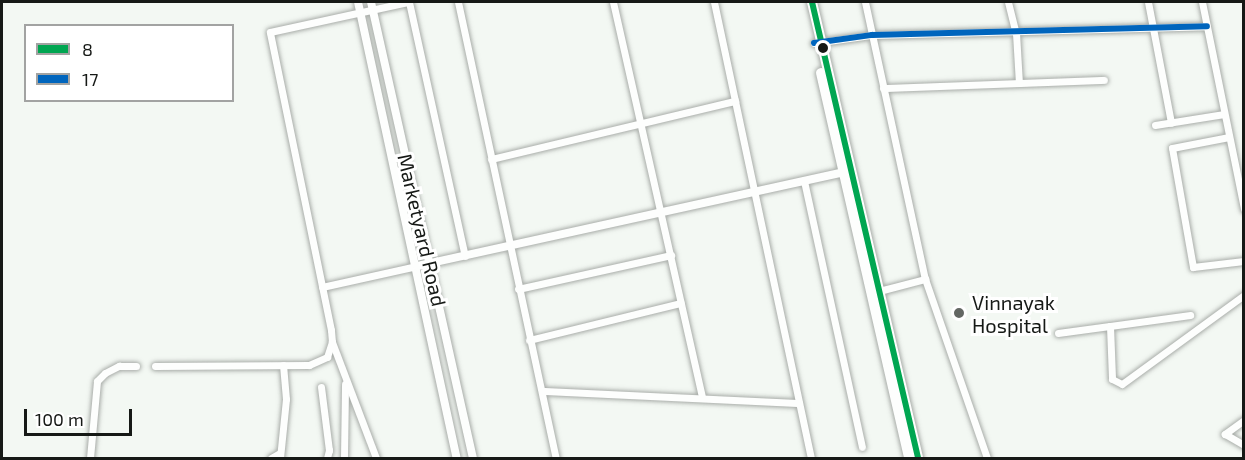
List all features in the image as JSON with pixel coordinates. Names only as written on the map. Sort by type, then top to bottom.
[{"type":"main road","points":[[805,2],[818,42]]},
{"type":"main road","points":[[812,2],[818,42],[909,459]]},
{"type":"main road","points":[[847,171],[879,291],[918,459]]},
{"type":"street","name":"Marketyard Road","points":[[358,2],[457,459]]},
{"type":"street","points":[[376,459],[332,342],[270,32],[360,12],[372,5],[408,2],[465,256]]},
{"type":"street","points":[[458,2],[556,459]]},
{"type":"street","points":[[614,2],[702,397]]},
{"type":"street","points":[[714,2],[811,459]]},
{"type":"street","points":[[865,2],[925,279],[987,459]]},
{"type":"street","points":[[1008,2],[1016,33],[1019,83]]},
{"type":"street","points":[[1148,2],[1171,123]]},
{"type":"street","points":[[1203,2],[1244,209]]},
{"type":"street","name":"Marketyard Road","points":[[372,5],[473,459]]},
{"type":"street","points":[[818,42],[872,35],[1016,33],[1207,26]]},
{"type":"street","points":[[883,88],[1104,80]]},
{"type":"street","points":[[491,159],[735,100]]},
{"type":"street","points":[[1155,125],[1224,114]]},
{"type":"street","points":[[1229,137],[1172,148],[1193,267],[1244,261]]},
{"type":"street","points":[[322,287],[847,171]]},
{"type":"street","points":[[804,181],[862,447]]},
{"type":"street","points":[[518,289],[671,255]]},
{"type":"street","points":[[879,291],[925,279]]},
{"type":"street","points":[[1110,326],[1112,379],[1122,384],[1244,295]]},
{"type":"street","points":[[529,340],[681,303]]},
{"type":"street","points":[[1058,333],[1190,315]]},
{"type":"street","points":[[155,366],[283,365],[321,362],[327,357],[332,342]]},
{"type":"street","points":[[271,459],[280,456],[286,399],[283,365]]},
{"type":"street","points":[[90,459],[97,381],[105,372],[118,366],[136,366]]},
{"type":"street","points":[[344,459],[347,382]]},
{"type":"street","points":[[321,387],[329,450],[327,459]]},
{"type":"street","points":[[543,391],[702,397],[799,404]]},
{"type":"street","points":[[1244,420],[1225,434],[1244,446]]},
{"type":"transit line","name":"8","points":[[812,2],[918,458]]},
{"type":"transit line","name":"17","points":[[814,43],[872,35],[1207,26]]},
{"type":"place","name":"Vinnayak Hospital","points":[[959,313]]}]
